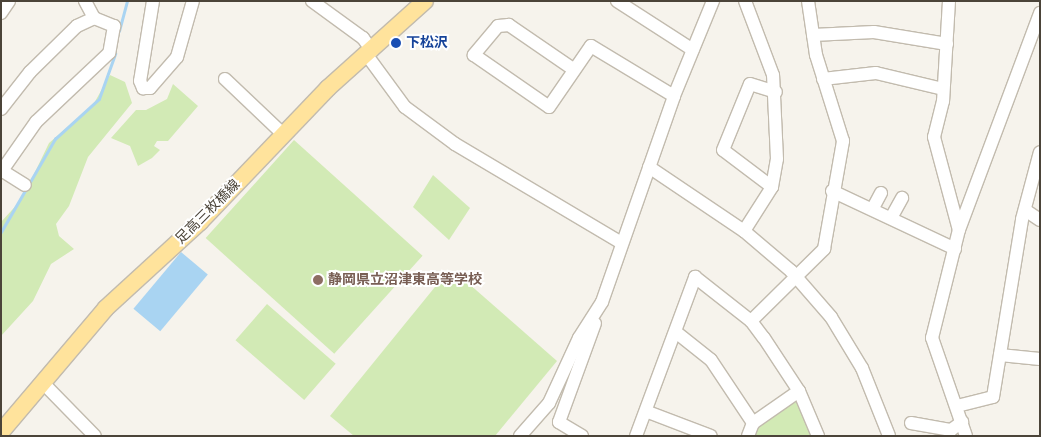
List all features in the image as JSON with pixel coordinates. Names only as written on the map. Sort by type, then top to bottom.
[{"type":"main road","name":"足高三枚橋線","points":[[1,432],[45,385],[106,308],[200,222],[283,134],[424,1]]},
{"type":"street","points":[[1,13],[9,1]]},
{"type":"street","points":[[25,185],[2,171],[36,122],[109,53],[114,26],[94,18],[85,1]]},
{"type":"street","points":[[153,1],[140,80],[143,88],[150,88],[177,57],[193,1]]},
{"type":"street","points":[[312,1],[363,38],[369,52],[405,107],[455,144],[622,243]]},
{"type":"street","points":[[617,1],[693,50]]},
{"type":"street","points":[[744,232],[772,187],[777,159],[776,92],[745,1]]},
{"type":"street","points":[[751,320],[824,249],[832,191],[843,141],[823,79],[813,35],[808,1]]},
{"type":"street","points":[[949,1],[947,44],[934,137],[959,230]]},
{"type":"street","points":[[582,436],[558,422],[674,96],[711,2]]},
{"type":"street","points":[[966,436],[932,338],[959,230],[1040,13]]},
{"type":"street","points":[[1,109],[70,32],[94,18]]},
{"type":"street","points":[[573,69],[509,25],[498,26],[474,55],[549,107],[573,69],[591,46],[674,96]]},
{"type":"street","points":[[813,35],[874,32],[947,44]]},
{"type":"street","points":[[823,79],[876,73],[942,89]]},
{"type":"street","points":[[225,79],[283,134]]},
{"type":"street","points":[[772,187],[723,150],[750,84],[776,92]]},
{"type":"street","points":[[957,406],[993,397],[1025,210],[1040,152]]},
{"type":"street","points":[[649,166],[744,232],[796,276],[831,317],[862,368],[889,436]]},
{"type":"street","points":[[832,191],[873,208],[955,249]]},
{"type":"street","points":[[873,208],[881,193]]},
{"type":"street","points":[[891,218],[902,198]]},
{"type":"street","points":[[1025,210],[1040,220]]},
{"type":"street","points":[[636,436],[648,412],[695,277],[751,320],[799,391],[818,436]]},
{"type":"street","points":[[520,436],[549,403],[579,338],[602,302]]},
{"type":"street","points":[[677,333],[711,360],[753,423]]},
{"type":"street","points":[[1000,355],[1040,359]]},
{"type":"street","points":[[45,385],[95,436]]},
{"type":"street","points":[[748,436],[753,423],[799,391]]},
{"type":"street","points":[[648,412],[711,436]]},
{"type":"street","points":[[911,422],[951,430],[962,422]]},
{"type":"green space","points":[[110,75],[125,82],[132,103],[88,157],[69,206],[56,224],[59,236],[74,249],[51,264],[33,301],[1,336],[1,222],[22,199],[49,143],[93,105]]},
{"type":"green space","points":[[173,84],[198,106],[168,141],[157,141],[154,146],[160,150],[152,158],[138,166],[130,146],[111,138],[136,110],[146,110],[167,99]]},
{"type":"green space","points":[[294,140],[423,256],[334,354],[206,238]]},
{"type":"green space","points":[[433,175],[470,208],[449,240],[413,207]]},
{"type":"green space","points":[[439,282],[468,283],[557,361],[495,436],[354,436],[330,416]]},
{"type":"green space","points":[[267,304],[336,364],[304,400],[236,340]]},
{"type":"green space","points":[[796,395],[812,436],[752,436],[757,423]]},
{"type":"water","points":[[181,252],[208,274],[160,331],[133,309]]},
{"type":"waterway","points":[[119,31],[127,1]]},
{"type":"waterway","points":[[1,232],[55,139],[99,99],[115,54]]},
{"type":"place","name":"下松沢","points":[[396,43]]},
{"type":"place","name":"静岡県立沼津東高等学校","points":[[318,280]]}]
